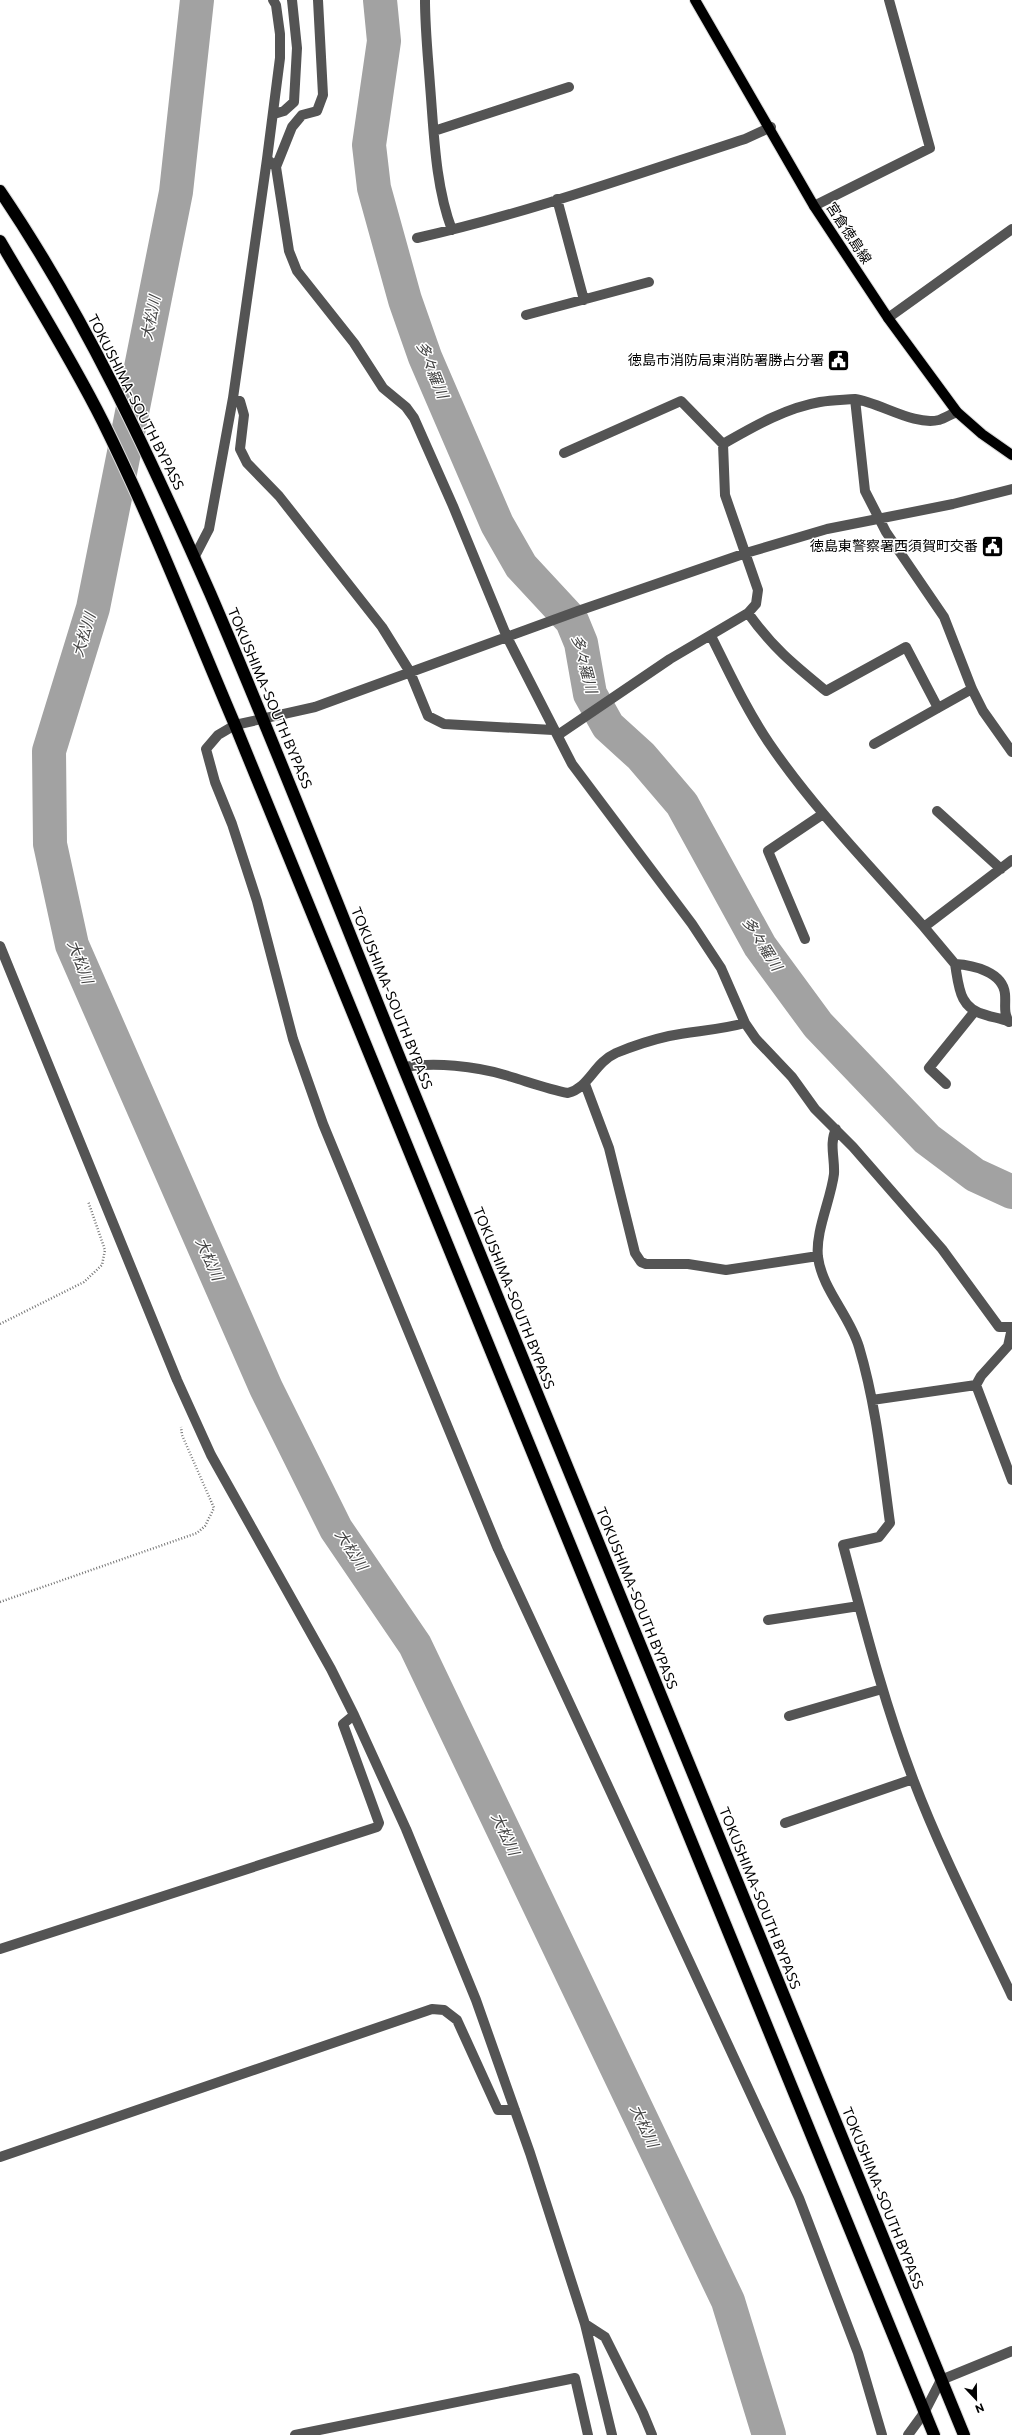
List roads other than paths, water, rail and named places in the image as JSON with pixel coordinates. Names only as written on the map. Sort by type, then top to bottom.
[{"type":"highway","name":"TOKUSHIMA-SOUTH BYPASS","points":[[0,191],[18,217],[78,320],[110,379],[187,541],[264,717],[404,1067],[964,2435]]},
{"type":"highway","points":[[0,241],[64,349],[103,423],[179,593],[235,725],[934,2435]]},
{"type":"main road","name":"宮倉徳島線","points":[[695,0],[770,127],[814,206],[888,318],[957,412],[982,434],[1012,455]]},
{"type":"street","points":[[194,558],[209,529],[233,398],[268,158],[274,114],[280,34],[276,5],[273,0]]},
{"type":"street","points":[[274,114],[284,111],[294,102],[297,48],[292,0]]},
{"type":"street","points":[[318,0],[323,95],[317,111],[302,115],[292,127],[276,167],[289,251],[296,271],[354,343],[383,388],[406,407],[414,418],[453,506],[507,637],[572,764],[692,924],[721,968],[745,1023],[756,1039],[792,1077],[816,1109],[836,1129],[942,1249],[999,1327],[1012,1328],[1008,1346],[981,1376],[976,1385],[1012,1480]]},
{"type":"street","points":[[814,206],[930,148],[889,0]]},
{"type":"street","points":[[427,1],[434,130],[441,187],[446,214],[452,230]]},
{"type":"street","points":[[434,130],[569,87]]},
{"type":"street","points":[[417,238],[452,230],[557,199],[745,139],[770,127]]},
{"type":"street","points":[[268,158],[276,167]]},
{"type":"street","points":[[557,199],[584,300]]},
{"type":"street","points":[[888,318],[1012,229]]},
{"type":"street","points":[[526,315],[649,282]]},
{"type":"street","points":[[233,398],[240,401],[244,415],[240,449],[247,462],[279,496],[307,530],[382,627],[410,672],[424,708],[434,720],[444,724],[555,732],[584,716],[670,659],[748,613],[756,604],[758,590],[725,495],[723,444],[681,401],[564,453]]},
{"type":"street","points":[[723,444],[760,423],[820,402],[855,399],[870,401],[925,421],[940,420],[957,412]]},
{"type":"street","points":[[855,399],[864,491],[897,549],[944,617],[972,689],[983,711],[1012,752]]},
{"type":"street","points":[[882,2435],[858,2353],[799,2198],[498,1549],[322,1124],[293,1039],[257,901],[232,824],[215,782],[206,749],[218,735],[235,725],[264,717],[315,707],[507,637],[746,553],[827,529],[878,517],[953,504],[1012,488]]},
{"type":"street","points":[[748,613],[766,639],[784,657],[826,691],[906,647],[938,708]]},
{"type":"street","points":[[711,636],[748,709],[768,741],[824,814],[955,964],[959,992],[965,1004],[975,1011],[1010,1023]]},
{"type":"street","points":[[874,744],[972,689]]},
{"type":"street","points":[[938,811],[1001,869]]},
{"type":"street","points":[[805,939],[768,851],[824,814]]},
{"type":"street","points":[[924,927],[1012,860]]},
{"type":"street","points":[[0,946],[100,1187],[190,1410],[211,1455],[331,1669],[354,1715],[406,1829],[476,2000],[515,2110],[585,2324],[612,2435]]},
{"type":"street","points":[[955,964],[970,965],[988,972],[1002,985],[1005,994],[1005,1015],[1010,1023]]},
{"type":"street","points":[[946,1084],[929,1068],[975,1011]]},
{"type":"street","points":[[404,1067],[422,1064],[441,1065],[504,1074],[568,1093],[578,1090],[585,1084],[595,1068],[614,1054],[640,1043],[668,1036],[745,1023]]},
{"type":"street","points":[[585,1084],[609,1148],[635,1252],[641,1262],[646,1264],[688,1264],[726,1270],[818,1256]]},
{"type":"street","points":[[836,1129],[832,1136],[834,1173],[820,1239],[818,1256],[832,1292],[851,1326],[859,1347],[872,1400],[890,1523],[879,1537],[843,1545],[882,1689],[913,1780],[1012,1996]]},
{"type":"street","points":[[872,1400],[976,1385]]},
{"type":"street","points":[[768,1620],[859,1606]]},
{"type":"street","points":[[789,1716],[882,1689]]},
{"type":"street","points":[[0,1949],[377,1827],[379,1823],[343,1724],[354,1715]]},
{"type":"street","points":[[785,1823],[913,1780]]},
{"type":"street","points":[[0,2157],[432,2009],[444,2010],[457,2020],[498,2110],[515,2110]]},
{"type":"street","points":[[585,2324],[604,2337],[643,2412],[652,2435]]},
{"type":"street","points":[[908,2435],[924,2412],[941,2380],[1012,2351]]},
{"type":"street","points":[[295,2435],[576,2378],[588,2435]]},
{"type":"waterway","name":"大松川","points":[[197,0],[176,192],[93,608],[49,751],[50,844],[72,945],[266,1388],[336,1529],[415,1645],[728,2301],[769,2435]]},
{"type":"waterway","name":"多々羅川","points":[[380,0],[384,41],[369,145],[374,188],[405,300],[425,357],[497,524],[521,566],[572,621],[581,643],[590,694],[608,726],[641,756],[682,804],[760,946],[818,1025],[927,1139],[975,1175],[1012,1192]]},
{"type":"place","name":"徳島市消防局東消防署勝占分署","points":[[839,360]]},
{"type":"place","name":"徳島東警察署西須賀町交番","points":[[993,546]]}]
